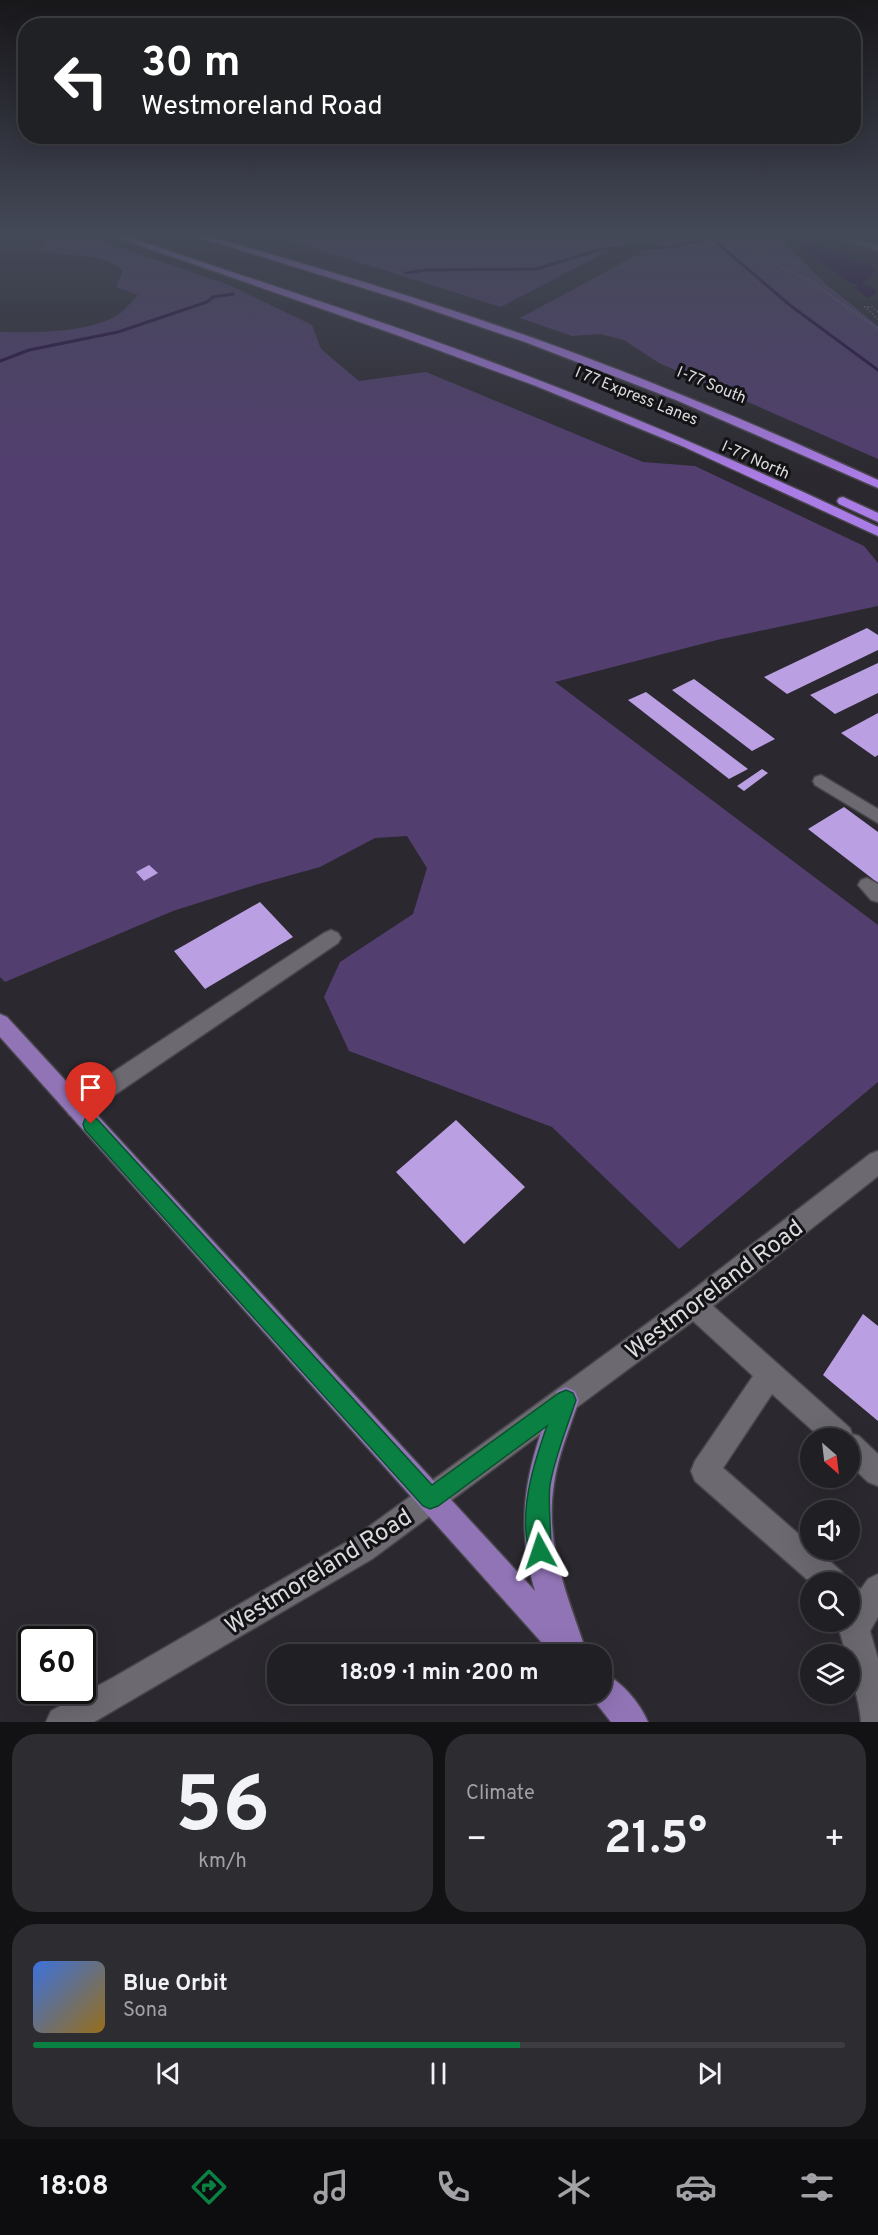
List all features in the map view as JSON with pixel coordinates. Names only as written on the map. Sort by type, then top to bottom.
[{"type":"highway","name":"I-77 North","points":[[352,316],[536,382],[690,446],[878,532]]},
{"type":"highway","name":"I 77 Express Lanes","points":[[374,316],[548,376],[698,437],[878,518]]},
{"type":"highway","name":"I 77 Express Lanes","points":[[459,316],[523,338],[702,407],[878,484]]},
{"type":"highway","name":"I-77 South","points":[[485,316],[682,388],[827,449]]},
{"type":"main road","points":[[0,1023],[562,1644]]},
{"type":"main road","points":[[566,1400],[539,1486],[537,1518],[546,1580],[568,1644]]},
{"type":"main road","points":[[612,1699],[632,1722]]},
{"type":"street","points":[[821,781],[878,817]]},
{"type":"street","points":[[77,1108],[331,938]]},
{"type":"street","name":"Westmoreland Road","points":[[62,1722],[125,1688],[362,1549],[694,1305],[878,1162]]},
{"type":"street","points":[[694,1305],[829,1428]]},
{"type":"street","points":[[769,1375],[705,1471],[821,1572]]},
{"type":"street","points":[[860,1456],[878,1472]]},
{"type":"street","points":[[864,1599],[854,1629],[876,1704],[878,1722]]},
{"type":"path","points":[[859,316],[878,329]]},
{"type":"path","points":[[870,324],[878,321]]},
{"type":"shaded area","points":[[115,316],[294,316],[312,325],[321,349],[359,381],[426,372],[643,462],[695,466],[864,546],[878,563],[878,606],[717,640],[555,682],[878,925],[878,1082],[679,1249],[552,1127],[349,1051],[324,997],[340,962],[413,914],[427,868],[407,836],[375,838],[320,867],[173,911],[5,982],[0,977],[0,332],[80,328]]},
{"type":"shaded area","points":[[866,316],[878,326],[878,459],[659,363],[624,340],[600,334],[572,336],[520,318]]},
{"type":"building","points":[[867,628],[878,635],[878,650],[787,694],[764,677]]},
{"type":"building","points":[[878,663],[878,693],[835,714],[810,695]]},
{"type":"building","points":[[694,679],[775,739],[752,751],[672,690]]},
{"type":"building","points":[[646,692],[748,769],[729,779],[628,700]]},
{"type":"building","points":[[878,713],[878,755],[875,757],[841,733]]},
{"type":"building","points":[[762,769],[768,773],[744,791],[737,786]]},
{"type":"building","points":[[844,807],[878,832],[878,883],[808,829]]},
{"type":"building","points":[[149,865],[158,873],[144,881],[136,872]]},
{"type":"building","points":[[260,902],[293,937],[205,989],[174,951]]},
{"type":"building","points":[[456,1120],[525,1187],[464,1244],[396,1172]]},
{"type":"building","points":[[863,1314],[878,1326],[878,1421],[823,1375]]},
{"type":"waterway","points":[[0,361],[29,350],[118,332],[164,316]]},
{"type":"waterway","points":[[805,316],[878,370]]},
{"type":"route","points":[[91,1124],[430,1499],[566,1400],[539,1486],[537,1518],[540,1551]]}]
